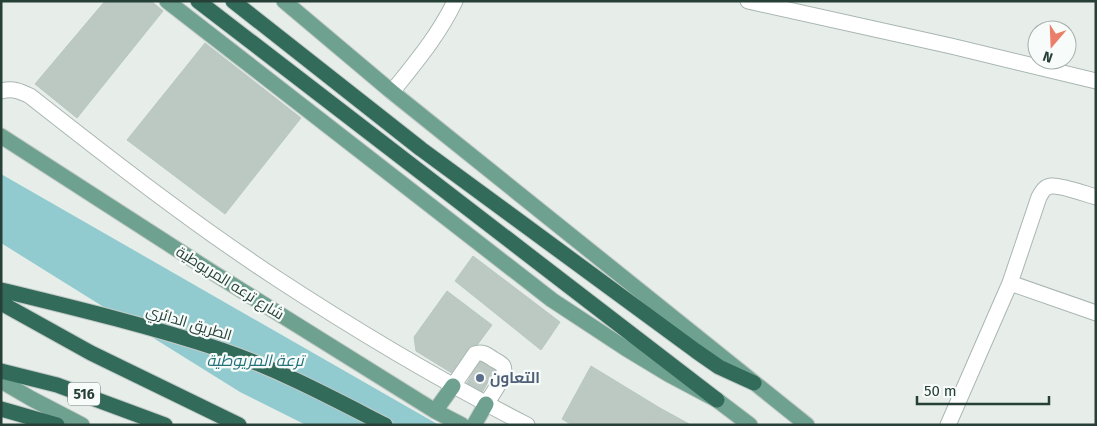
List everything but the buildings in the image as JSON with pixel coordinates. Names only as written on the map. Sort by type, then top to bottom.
[{"type":"highway","points":[[198,1],[717,400]]},
{"type":"highway","points":[[233,1],[421,149],[696,351],[719,366],[754,383]]},
{"type":"highway","name":"الطريق الدائري","points":[[1,290],[223,351],[274,371],[385,425]]},
{"type":"highway","points":[[1,303],[90,353],[239,425]]},
{"type":"highway","name":"516","points":[[1,371],[57,385],[165,425]]},
{"type":"highway","points":[[1,409],[57,425]]},
{"type":"main road","points":[[168,1],[552,300],[625,348],[717,400],[750,425]]},
{"type":"main road","points":[[284,1],[392,92],[807,425]]},
{"type":"main road","name":"شارع ترعه المريوطية","points":[[1,136],[212,272],[435,411],[462,425]]},
{"type":"main road","points":[[1,381],[82,425]]},
{"type":"main road","points":[[435,411],[453,386]]},
{"type":"main road","points":[[474,425],[486,404]]},
{"type":"street","points":[[392,92],[429,46],[455,1]]},
{"type":"street","points":[[748,1],[951,46],[1096,81]]},
{"type":"street","points":[[1,91],[11,89],[21,91],[30,96],[176,207],[276,278],[453,386],[527,425]]},
{"type":"street","points":[[948,425],[1010,283],[1043,190],[1050,186],[1096,197]]},
{"type":"street","points":[[1010,283],[1096,313]]},
{"type":"street","points":[[453,386],[468,371],[475,354],[478,352],[485,354],[502,364],[503,367],[503,376],[492,384],[486,404]]},
{"type":"water","name":"ترعة المريوطية","points":[[1,174],[439,425],[306,425],[240,392],[1,243]]},
{"type":"tunnel","points":[[472,373],[488,382]]},
{"type":"place","name":"التعاون","points":[[480,378]]}]
